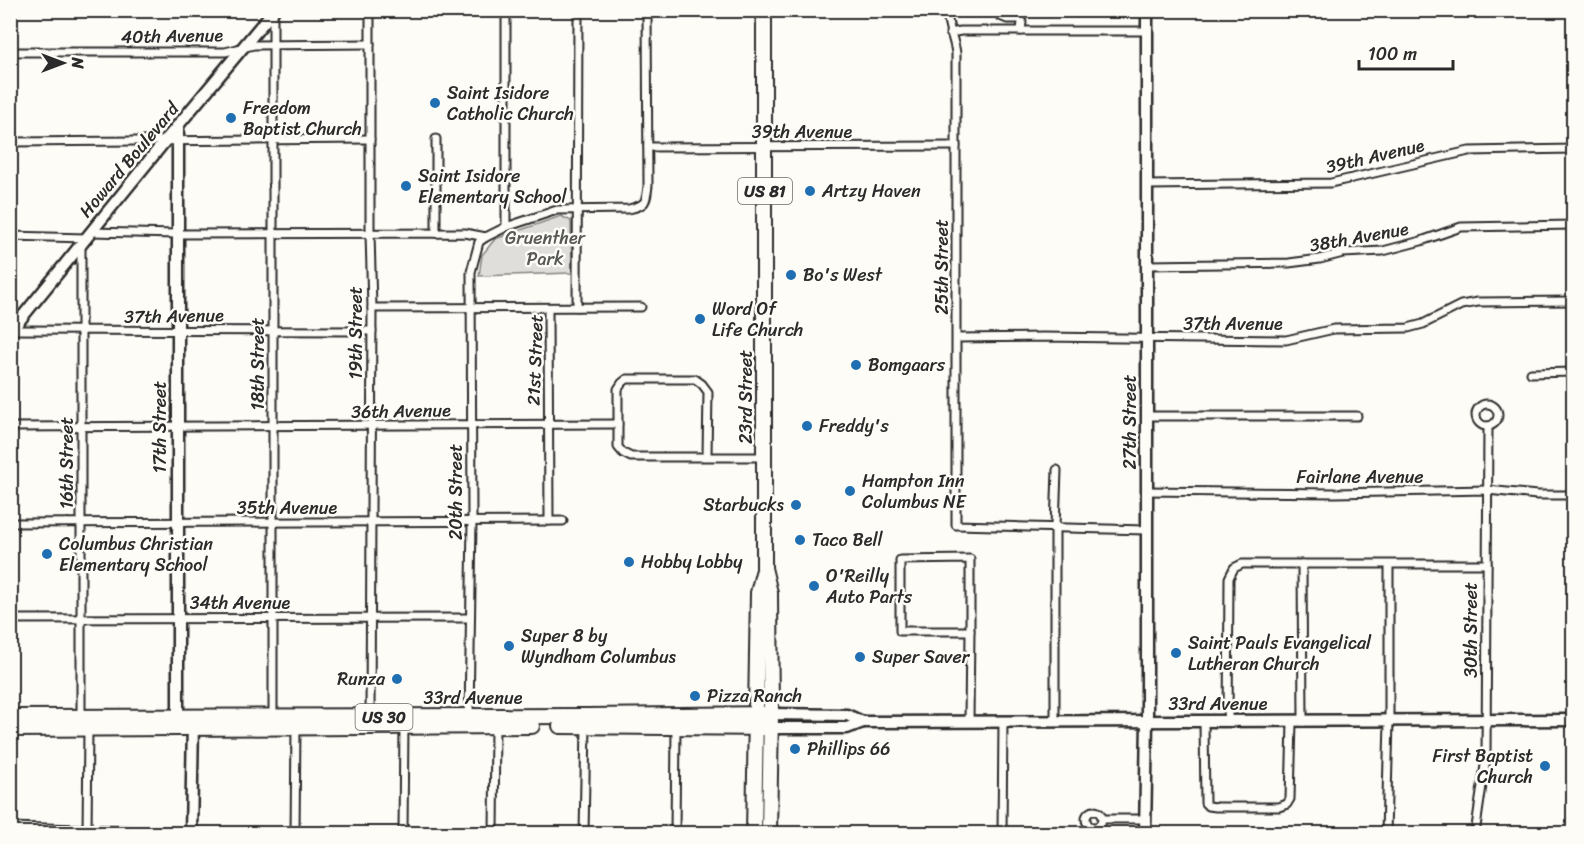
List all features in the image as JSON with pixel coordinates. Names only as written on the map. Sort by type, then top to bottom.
[{"type":"highway","name":"23rd Street","points":[[764,10],[764,568],[770,593],[769,834]]},
{"type":"highway","name":"23rd Street","points":[[754,834],[758,593],[764,568]]},
{"type":"highway","name":"33rd Avenue","points":[[10,717],[84,723],[178,723],[273,717],[495,726],[587,721],[676,728],[757,721]]},
{"type":"highway","name":"33rd Avenue","points":[[404,722],[469,717],[587,721],[771,721]]},
{"type":"highway","name":"33rd Avenue","points":[[193,722],[296,727],[370,722]]},
{"type":"highway","name":"33rd Avenue","points":[[10,729],[84,723]]},
{"type":"street","name":"19th Street","points":[[370,10],[372,308],[370,722]]},
{"type":"street","points":[[506,10],[506,227]]},
{"type":"street","points":[[578,10],[578,308],[641,307]]},
{"type":"street","name":"25th Street","points":[[947,10],[947,23],[956,53],[956,525],[1055,527]]},
{"type":"street","points":[[998,10],[1000,16],[1021,20]]},
{"type":"street","points":[[1017,10],[1022,31]]},
{"type":"street","name":"27th Street","points":[[1145,834],[1147,10]]},
{"type":"street","points":[[1573,10],[1574,69]]},
{"type":"street","name":"18th Street","points":[[273,717],[272,44],[274,11]]},
{"type":"street","name":"Howard Boulevard","points":[[11,331],[274,11]]},
{"type":"street","points":[[10,236],[86,238],[177,234],[465,233],[486,237],[506,227],[557,210],[638,206],[647,199],[647,11]]},
{"type":"street","points":[[950,33],[1147,31]]},
{"type":"street","name":"40th Avenue","points":[[10,52],[225,52],[243,47],[272,44],[370,44]]},
{"type":"street","name":"17th Street","points":[[178,126],[176,426],[178,723]]},
{"type":"street","points":[[10,142],[370,139]]},
{"type":"street","points":[[436,139],[436,233]]},
{"type":"street","name":"39th Avenue","points":[[648,147],[956,146]]},
{"type":"street","name":"39th Avenue","points":[[1147,185],[1331,183],[1469,151],[1574,149]]},
{"type":"street","name":"38th Avenue","points":[[1148,265],[1289,263],[1343,253],[1383,251],[1461,227],[1574,225]]},
{"type":"street","name":"20th Street","points":[[469,717],[472,521],[471,272],[479,242],[486,237]]},
{"type":"street","name":"16th Street","points":[[86,238],[82,332],[81,619],[87,832]]},
{"type":"street","name":"37th Avenue","points":[[957,338],[1286,340],[1334,329],[1408,328],[1423,324],[1461,305],[1478,302],[1574,301]]},
{"type":"street","points":[[372,308],[548,308]]},
{"type":"street","name":"21st Street","points":[[549,521],[548,308],[578,308]]},
{"type":"street","name":"37th Avenue","points":[[11,331],[372,331]]},
{"type":"street","points":[[1531,373],[1574,372]]},
{"type":"street","points":[[707,456],[708,392],[702,384],[695,380],[627,379],[618,389],[618,447],[631,457],[764,457]]},
{"type":"street","points":[[1146,417],[1357,416]]},
{"type":"street","name":"36th Avenue","points":[[10,427],[618,424]]},
{"type":"street","name":"30th Street","points":[[1475,834],[1486,758],[1488,426]]},
{"type":"street","points":[[1055,721],[1057,470]]},
{"type":"street","name":"Fairlane Avenue","points":[[1146,491],[1335,493],[1487,490],[1537,495],[1574,495]]},
{"type":"street","name":"35th Avenue","points":[[10,523],[564,521]]},
{"type":"street","points":[[1055,527],[1146,530]]},
{"type":"street","points":[[969,721],[970,631],[970,559],[900,560],[900,631],[970,631]]},
{"type":"street","points":[[1228,722],[1229,578],[1234,567],[1242,564],[1487,564]]},
{"type":"street","points":[[1204,722],[1205,803],[1208,806],[1279,807],[1287,804],[1290,799],[1298,722],[1302,564]]},
{"type":"street","points":[[1386,834],[1389,565]]},
{"type":"street","name":"34th Avenue","points":[[10,619],[470,618]]},
{"type":"street","name":"33rd Avenue","points":[[771,721],[847,715],[863,722],[1574,720]]},
{"type":"street","points":[[584,834],[587,721]]},
{"type":"street","points":[[1002,834],[1003,721]]},
{"type":"street","points":[[191,833],[193,722]]},
{"type":"street","points":[[403,834],[404,722]]},
{"type":"street","points":[[494,834],[495,726]]},
{"type":"street","points":[[295,834],[296,727]]},
{"type":"street","points":[[675,834],[676,728]]},
{"type":"street","points":[[1103,819],[1145,819]]},
{"type":"street","points":[[10,827],[87,832],[256,834]]},
{"type":"green space","name":"Gruenther Park","points":[[561,216],[571,221],[572,273],[479,276],[482,255],[495,239]]},
{"type":"place","name":"Saint Isidore Catholic Church","points":[[435,103]]},
{"type":"place","name":"Freedom Baptist Church","points":[[231,118]]},
{"type":"place","name":"Saint Isidore Elementary School","points":[[406,186]]},
{"type":"place","name":"Artzy Haven","points":[[810,191]]},
{"type":"place","name":"Bo's West","points":[[791,275]]},
{"type":"place","name":"Word Of Life Church","points":[[700,319]]},
{"type":"place","name":"Bomgaars","points":[[856,365]]},
{"type":"place","name":"Freddy's","points":[[807,426]]},
{"type":"place","name":"Hampton Inn Columbus NE","points":[[850,491]]},
{"type":"place","name":"Starbucks","points":[[796,505]]},
{"type":"place","name":"Taco Bell","points":[[800,540]]},
{"type":"place","name":"Columbus Christian Elementary School","points":[[47,554]]},
{"type":"place","name":"Hobby Lobby","points":[[629,562]]},
{"type":"place","name":"O'Reilly Auto Parts","points":[[814,586]]},
{"type":"place","name":"Super 8 by Wyndham Columbus","points":[[509,646]]},
{"type":"place","name":"Saint Pauls Evangelical Lutheran Church","points":[[1176,653]]},
{"type":"place","name":"Super Saver","points":[[860,657]]},
{"type":"place","name":"Runza","points":[[397,679]]},
{"type":"place","name":"Pizza Ranch","points":[[695,696]]},
{"type":"place","name":"Phillips 66","points":[[795,749]]},
{"type":"place","name":"First Baptist Church","points":[[1545,766]]}]
